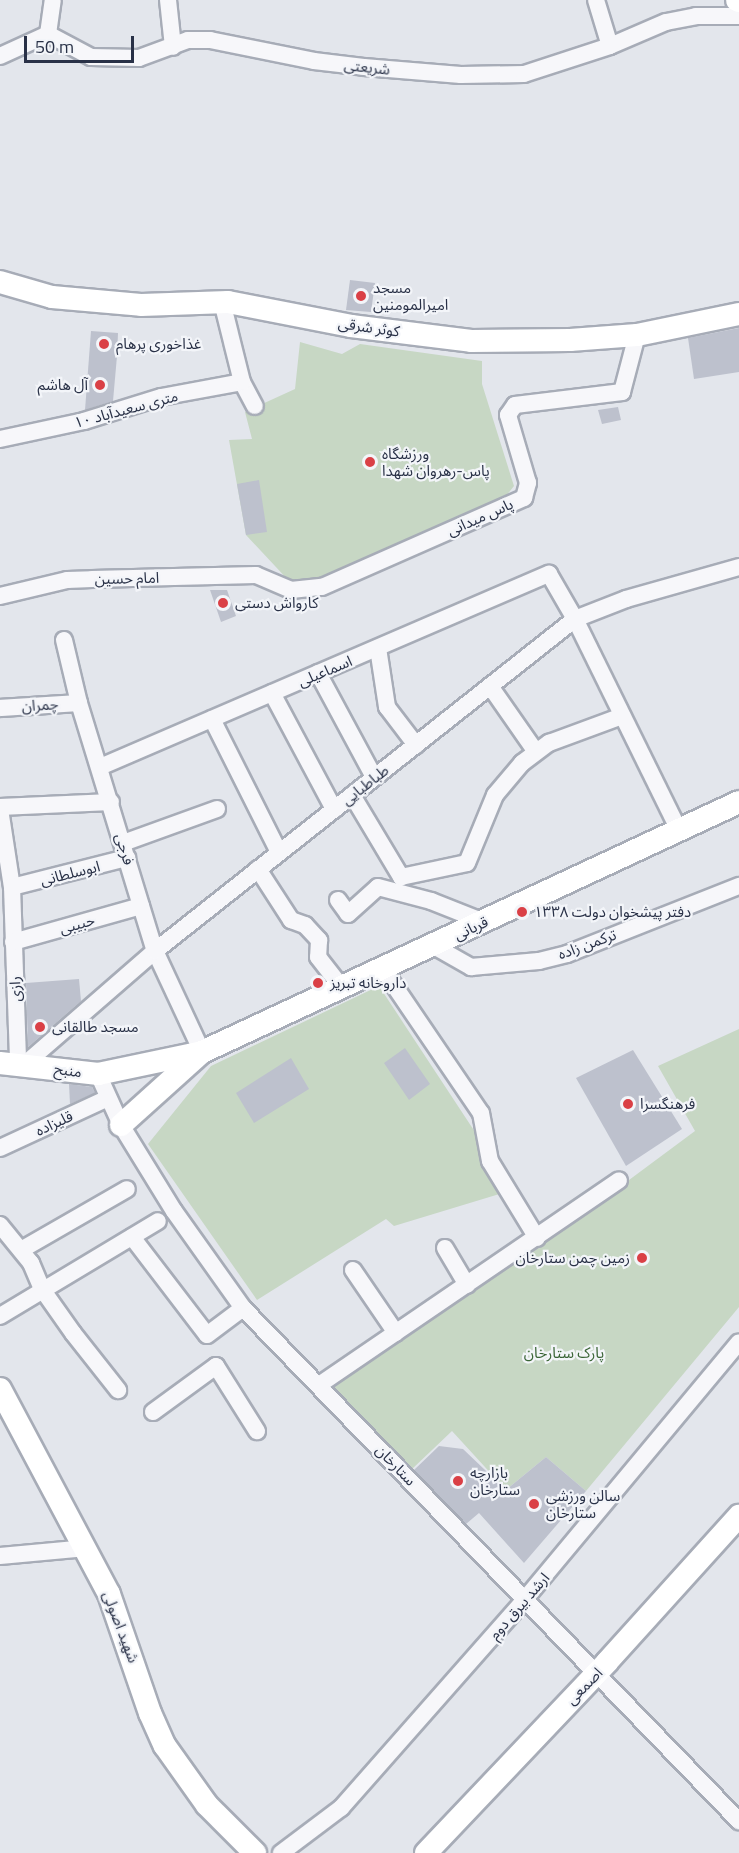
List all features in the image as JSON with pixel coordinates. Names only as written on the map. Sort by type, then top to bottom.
[{"type":"main road","name":"کوثر شرقی","points":[[0,282],[52,297],[141,305],[222,302],[351,326],[471,341],[570,340],[637,335],[739,314]]},
{"type":"main road","name":"قربانی","points":[[202,1052],[434,946],[739,802]]},
{"type":"main road","name":"منبح","points":[[14,1063],[98,1074],[202,1052]]},
{"type":"main road","points":[[121,1125],[202,1052]]},
{"type":"main road","name":"شهید اصولی","points":[[0,1389],[87,1548],[109,1594],[150,1713],[165,1746],[207,1805],[255,1853]]},
{"type":"main road","name":"اصمعی","points":[[426,1853],[597,1673],[739,1516]]},
{"type":"street","points":[[0,56],[48,34],[53,0]]},
{"type":"street","points":[[168,0],[172,47]]},
{"type":"street","points":[[596,0],[610,46]]},
{"type":"street","name":"شریعتی","points":[[48,34],[91,57],[139,58],[188,40],[210,40],[314,61],[462,75],[524,74],[610,46],[666,22],[696,16],[739,16]]},
{"type":"street","points":[[222,302],[242,382],[255,406]]},
{"type":"street","name":"پاس میدانی","points":[[256,575],[291,590],[322,587],[524,498],[528,483],[508,415],[511,410],[515,405],[622,392],[637,335]]},
{"type":"street","name":"۱۰ متری سعیدآباد","points":[[0,439],[84,421],[161,397],[242,382]]},
{"type":"street","name":"طباطبایی","points":[[14,1063],[575,619],[626,599],[739,567]]},
{"type":"street","name":"اسماعیلی","points":[[100,766],[549,574],[575,619]]},
{"type":"street","name":"امام حسین","points":[[0,596],[67,580],[256,575]]},
{"type":"street","points":[[575,619],[679,830]]},
{"type":"street","name":"فرجی","points":[[64,640],[79,703],[155,951],[202,1052]]},
{"type":"street","points":[[378,648],[387,707],[416,745]]},
{"type":"street","points":[[318,673],[374,777]]},
{"type":"street","points":[[490,686],[536,752]]},
{"type":"street","points":[[272,693],[334,809]]},
{"type":"street","name":"چمران","points":[[0,708],[79,703]]},
{"type":"street","points":[[352,795],[401,877],[467,863],[495,795],[522,763],[549,743],[622,716]]},
{"type":"street","points":[[212,719],[279,852]]},
{"type":"street","name":"رازی","points":[[14,1063],[12,887],[0,814],[111,802]]},
{"type":"street","name":"ابوسلطانی","points":[[12,887],[125,851],[217,809]]},
{"type":"street","points":[[258,869],[291,920],[305,924],[319,940],[318,957],[342,988]]},
{"type":"street","name":"ترکمن زاده","points":[[434,946],[471,967],[539,961],[567,954],[739,886]]},
{"type":"street","points":[[338,900],[348,914],[378,887],[421,898],[484,922]]},
{"type":"street","name":"حبیبی","points":[[13,942],[141,906]]},
{"type":"street","points":[[383,969],[481,1113],[490,1161],[537,1238]]},
{"type":"street","name":"ستارخان","points":[[98,1074],[121,1125],[174,1211],[243,1308],[739,1821]]},
{"type":"street","name":"قلیزاده","points":[[0,1148],[108,1098]]},
{"type":"street","points":[[319,1385],[619,1180]]},
{"type":"street","points":[[21,1250],[127,1189]]},
{"type":"street","points":[[0,1316],[158,1221]]},
{"type":"street","points":[[0,1225],[31,1263],[42,1289],[117,1390]]},
{"type":"street","points":[[132,1237],[207,1335],[243,1308]]},
{"type":"street","points":[[445,1248],[467,1285]]},
{"type":"street","points":[[353,1270],[396,1334]]},
{"type":"street","name":"ارشد بیرق دوم","points":[[281,1853],[341,1808],[525,1599],[739,1342]]},
{"type":"street","points":[[153,1412],[216,1366],[257,1431]]},
{"type":"street","points":[[0,1556],[87,1548]]},
{"type":"green space","name":"ورزشگاه پاس-رهروان شهدا","points":[[300,342],[342,354],[360,344],[482,361],[482,384],[514,486],[506,496],[316,580],[289,581],[246,535],[229,440],[252,439],[245,412],[295,389]]},
{"type":"green space","points":[[379,986],[477,1135],[506,1192],[394,1226],[386,1219],[257,1300],[148,1144],[211,1066]]},
{"type":"green space","name":"پارک ستارخان","points":[[739,1029],[739,1307],[586,1491],[546,1457],[506,1490],[452,1431],[411,1470],[330,1386],[629,1180],[695,1131],[658,1066]]},
{"type":"building","name":"مسجد امیرالمومنین","points":[[350,280],[375,283],[371,312],[346,310]]},
{"type":"building","points":[[739,328],[739,372],[694,379],[688,338]]},
{"type":"building","points":[[91,331],[118,333],[117,356],[113,401],[85,410]]},
{"type":"building","points":[[618,407],[621,420],[602,424],[598,410]]},
{"type":"building","points":[[259,480],[267,532],[246,535],[237,484]]},
{"type":"building","name":"کارواش دستی","points":[[210,590],[227,590],[236,616],[221,622]]},
{"type":"building","name":"مسجد طالقانی","points":[[79,979],[81,1001],[28,1047],[26,983]]},
{"type":"building","points":[[405,1048],[430,1084],[409,1100],[384,1063]]},
{"type":"building","name":"فرهنگسرا","points":[[633,1050],[682,1129],[626,1166],[576,1078]]},
{"type":"building","points":[[291,1058],[309,1089],[254,1123],[236,1093]]},
{"type":"building","points":[[69,1084],[92,1087],[95,1093],[70,1104]]},
{"type":"building","points":[[439,1446],[463,1449],[506,1490],[546,1457],[586,1491],[524,1563],[479,1513],[466,1524],[414,1470]]},
{"type":"place","name":"مسجد امیرالمومنین","points":[[361,296]]},
{"type":"place","name":"غذاخوری پرهام","points":[[104,344]]},
{"type":"place","name":"آل هاشم","points":[[100,385]]},
{"type":"place","name":"ورزشگاه پاس-رهروان شهدا","points":[[370,462]]},
{"type":"place","name":"کارواش دستی","points":[[223,603]]},
{"type":"place","name":"دفتر پیشخوان دولت ۱۳۳۸","points":[[522,912]]},
{"type":"place","name":"داروخانه تبریز","points":[[318,983]]},
{"type":"place","name":"مسجد طالقانی","points":[[40,1027]]},
{"type":"place","name":"فرهنگسرا","points":[[628,1104]]},
{"type":"place","name":"زمین چمن ستارخان","points":[[642,1258]]},
{"type":"place","name":"بازارچه ستارخان","points":[[458,1481]]},
{"type":"place","name":"سالن ورزشی ستارخان","points":[[534,1504]]}]
